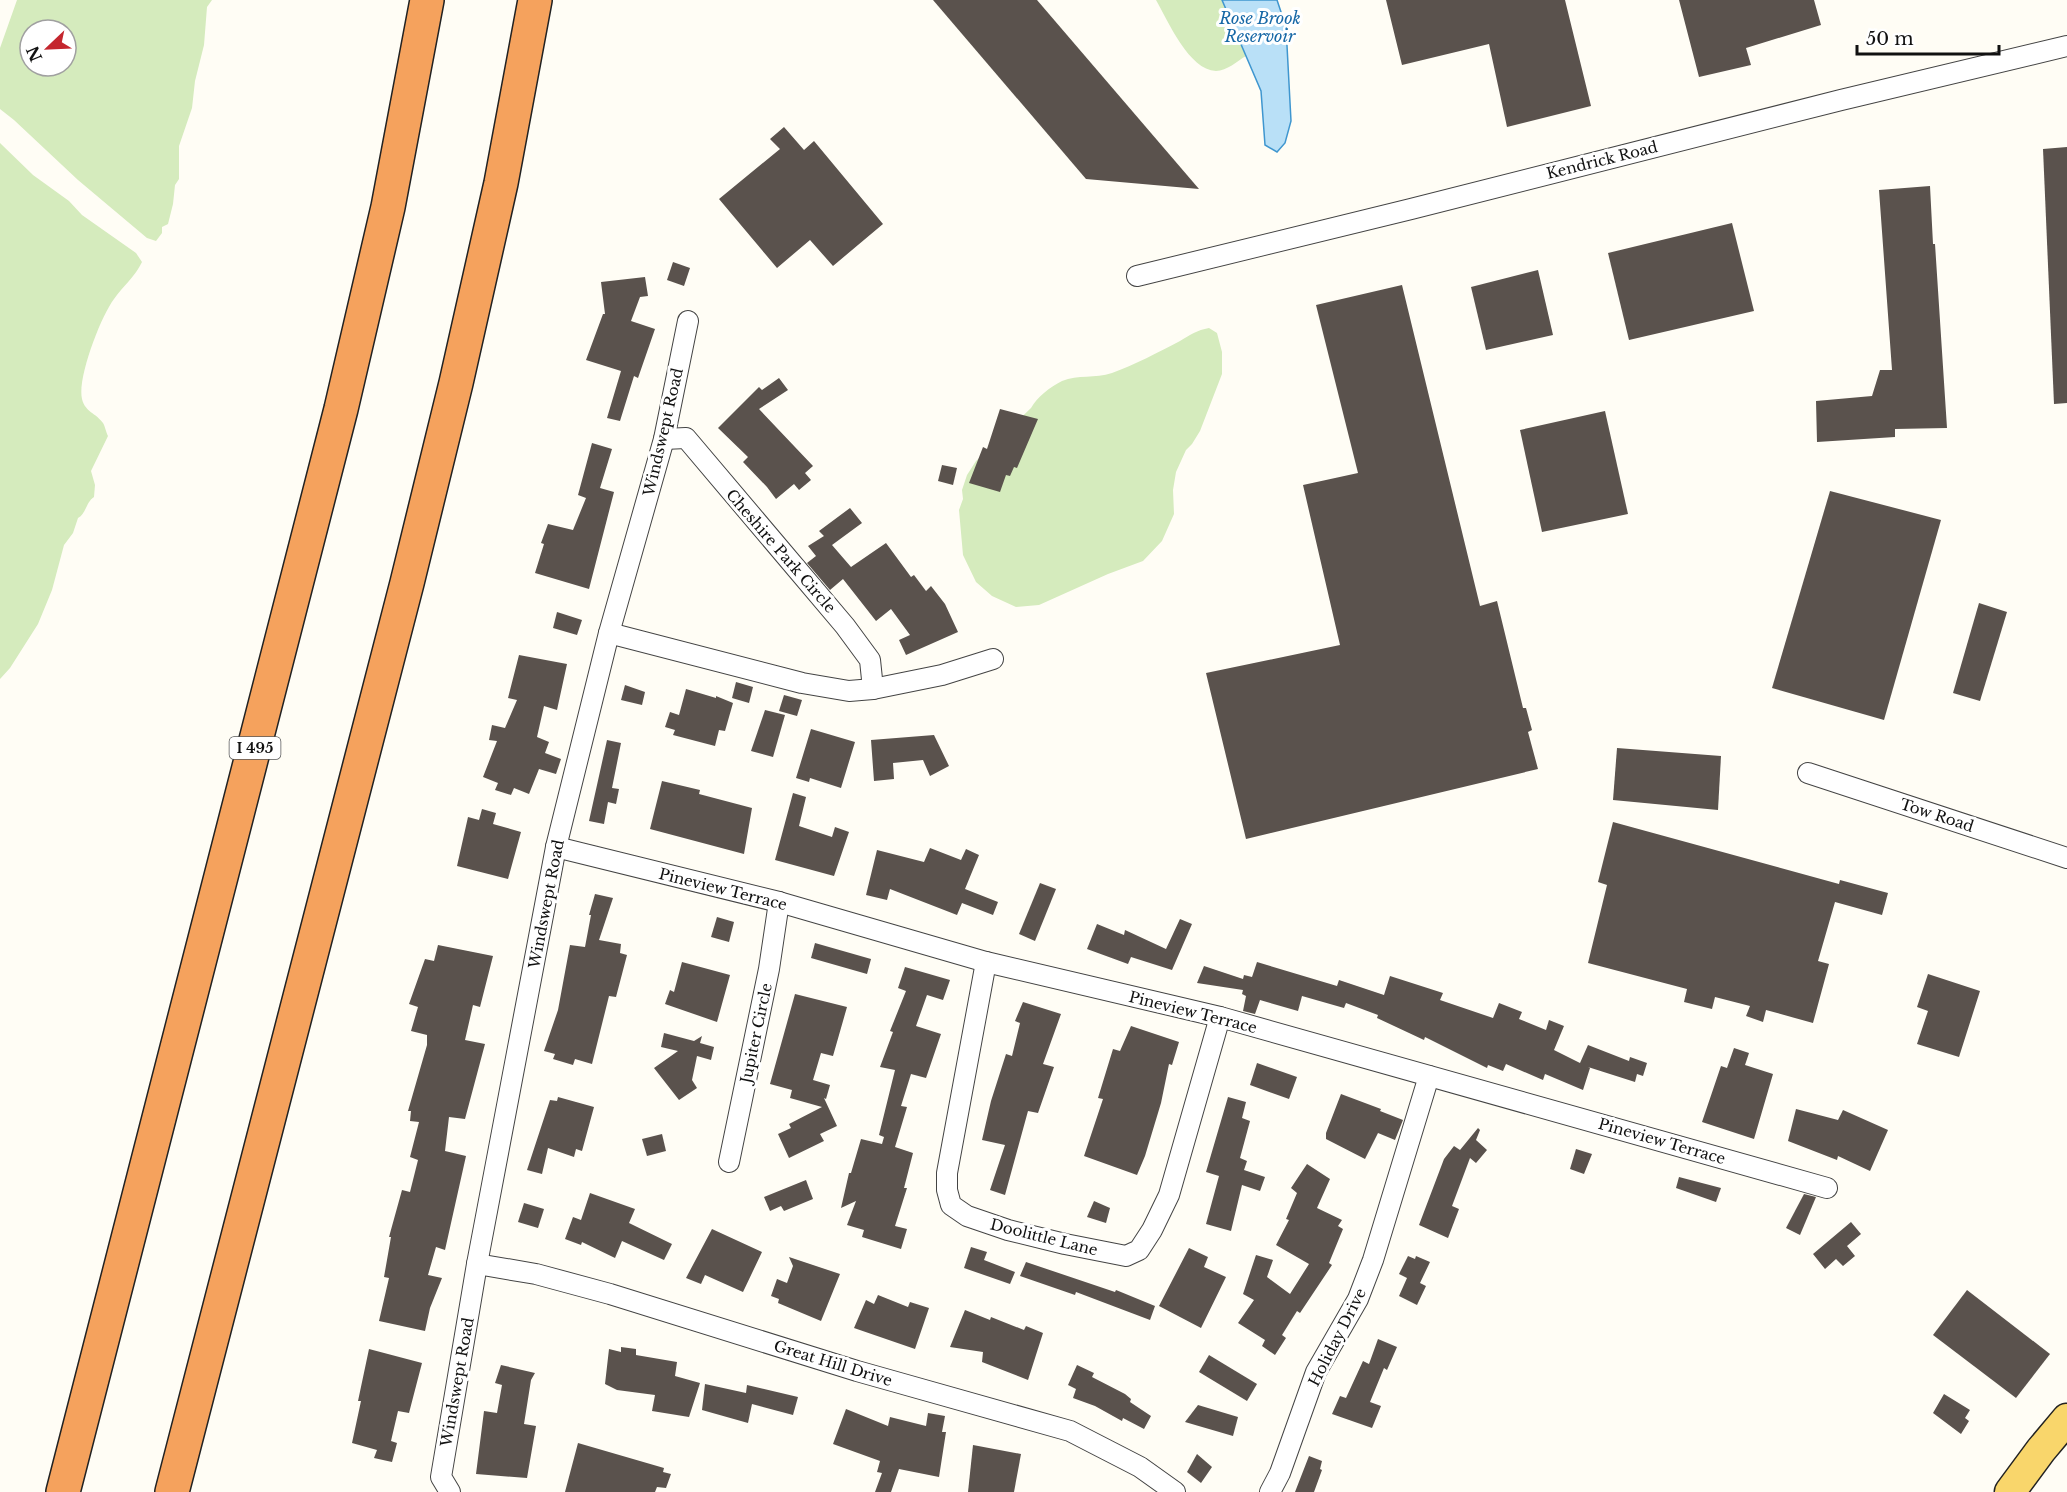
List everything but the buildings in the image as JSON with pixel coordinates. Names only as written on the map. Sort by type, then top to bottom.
[{"type":"highway","name":"I 495","points":[[63,1492],[365,309],[388,207],[427,0]]},
{"type":"highway","points":[[172,1492],[446,428],[501,183],[535,0]]},
{"type":"main road","points":[[2010,1492],[2067,1419]]},
{"type":"street","name":"Kendrick Road","points":[[1137,276],[1841,100],[2067,46]]},
{"type":"street","name":"Windswept Road","points":[[450,1492],[441,1477],[477,1264],[556,847],[609,633],[664,439],[688,321]]},
{"type":"street","name":"Cheshire Park Circle","points":[[664,439],[686,438],[846,626],[870,660],[873,689]]},
{"type":"street","points":[[609,633],[802,684],[849,691],[873,689],[942,675],[993,659]]},
{"type":"street","name":"Tow Road","points":[[1808,774],[2067,858]]},
{"type":"street","name":"Pineview Terrace","points":[[556,847],[779,902],[986,962],[1220,1017],[1827,1188]]},
{"type":"street","name":"Jupiter Circle","points":[[729,1162],[769,969],[779,902]]},
{"type":"street","name":"Doolittle Lane","points":[[986,962],[947,1173],[947,1190],[951,1205],[967,1216],[998,1227],[1065,1244],[1126,1256],[1138,1250],[1152,1230],[1169,1195],[1220,1017]]},
{"type":"street","name":"Holiday Drive","points":[[1270,1492],[1280,1473],[1316,1372],[1358,1299],[1373,1260],[1429,1076]]},
{"type":"street","name":"Great Hill Drive","points":[[477,1264],[536,1274],[610,1294],[857,1371],[1070,1431],[1140,1467],[1175,1492]]},
{"type":"green space","points":[[17,0],[212,0],[207,7],[204,45],[195,81],[192,108],[179,146],[179,179],[175,185],[168,224],[162,227],[162,233],[156,241],[147,238],[78,180],[0,109],[0,48]]},
{"type":"green space","points":[[1156,0],[1222,0],[1246,56],[1224,69],[1216,71],[1206,69],[1188,54],[1180,43]]},
{"type":"green space","points":[[0,143],[33,175],[69,201],[82,215],[136,253],[142,262],[109,307],[91,348],[83,377],[81,389],[83,403],[103,423],[108,436],[91,471],[95,485],[94,497],[78,518],[73,533],[64,545],[52,590],[38,624],[10,668],[0,679]]},
{"type":"green space","points":[[1209,328],[1217,333],[1222,352],[1222,374],[1200,431],[1186,450],[1176,472],[1173,490],[1174,514],[1162,541],[1143,561],[1039,605],[1016,607],[992,596],[976,582],[963,555],[959,510],[967,475],[976,461],[1031,408],[1040,396],[1057,383],[1068,379],[1112,373]]},
{"type":"water","name":"Rose Brook Reservoir","points":[[1222,0],[1277,0],[1286,27],[1291,121],[1285,143],[1277,152],[1265,145],[1261,91]]}]
